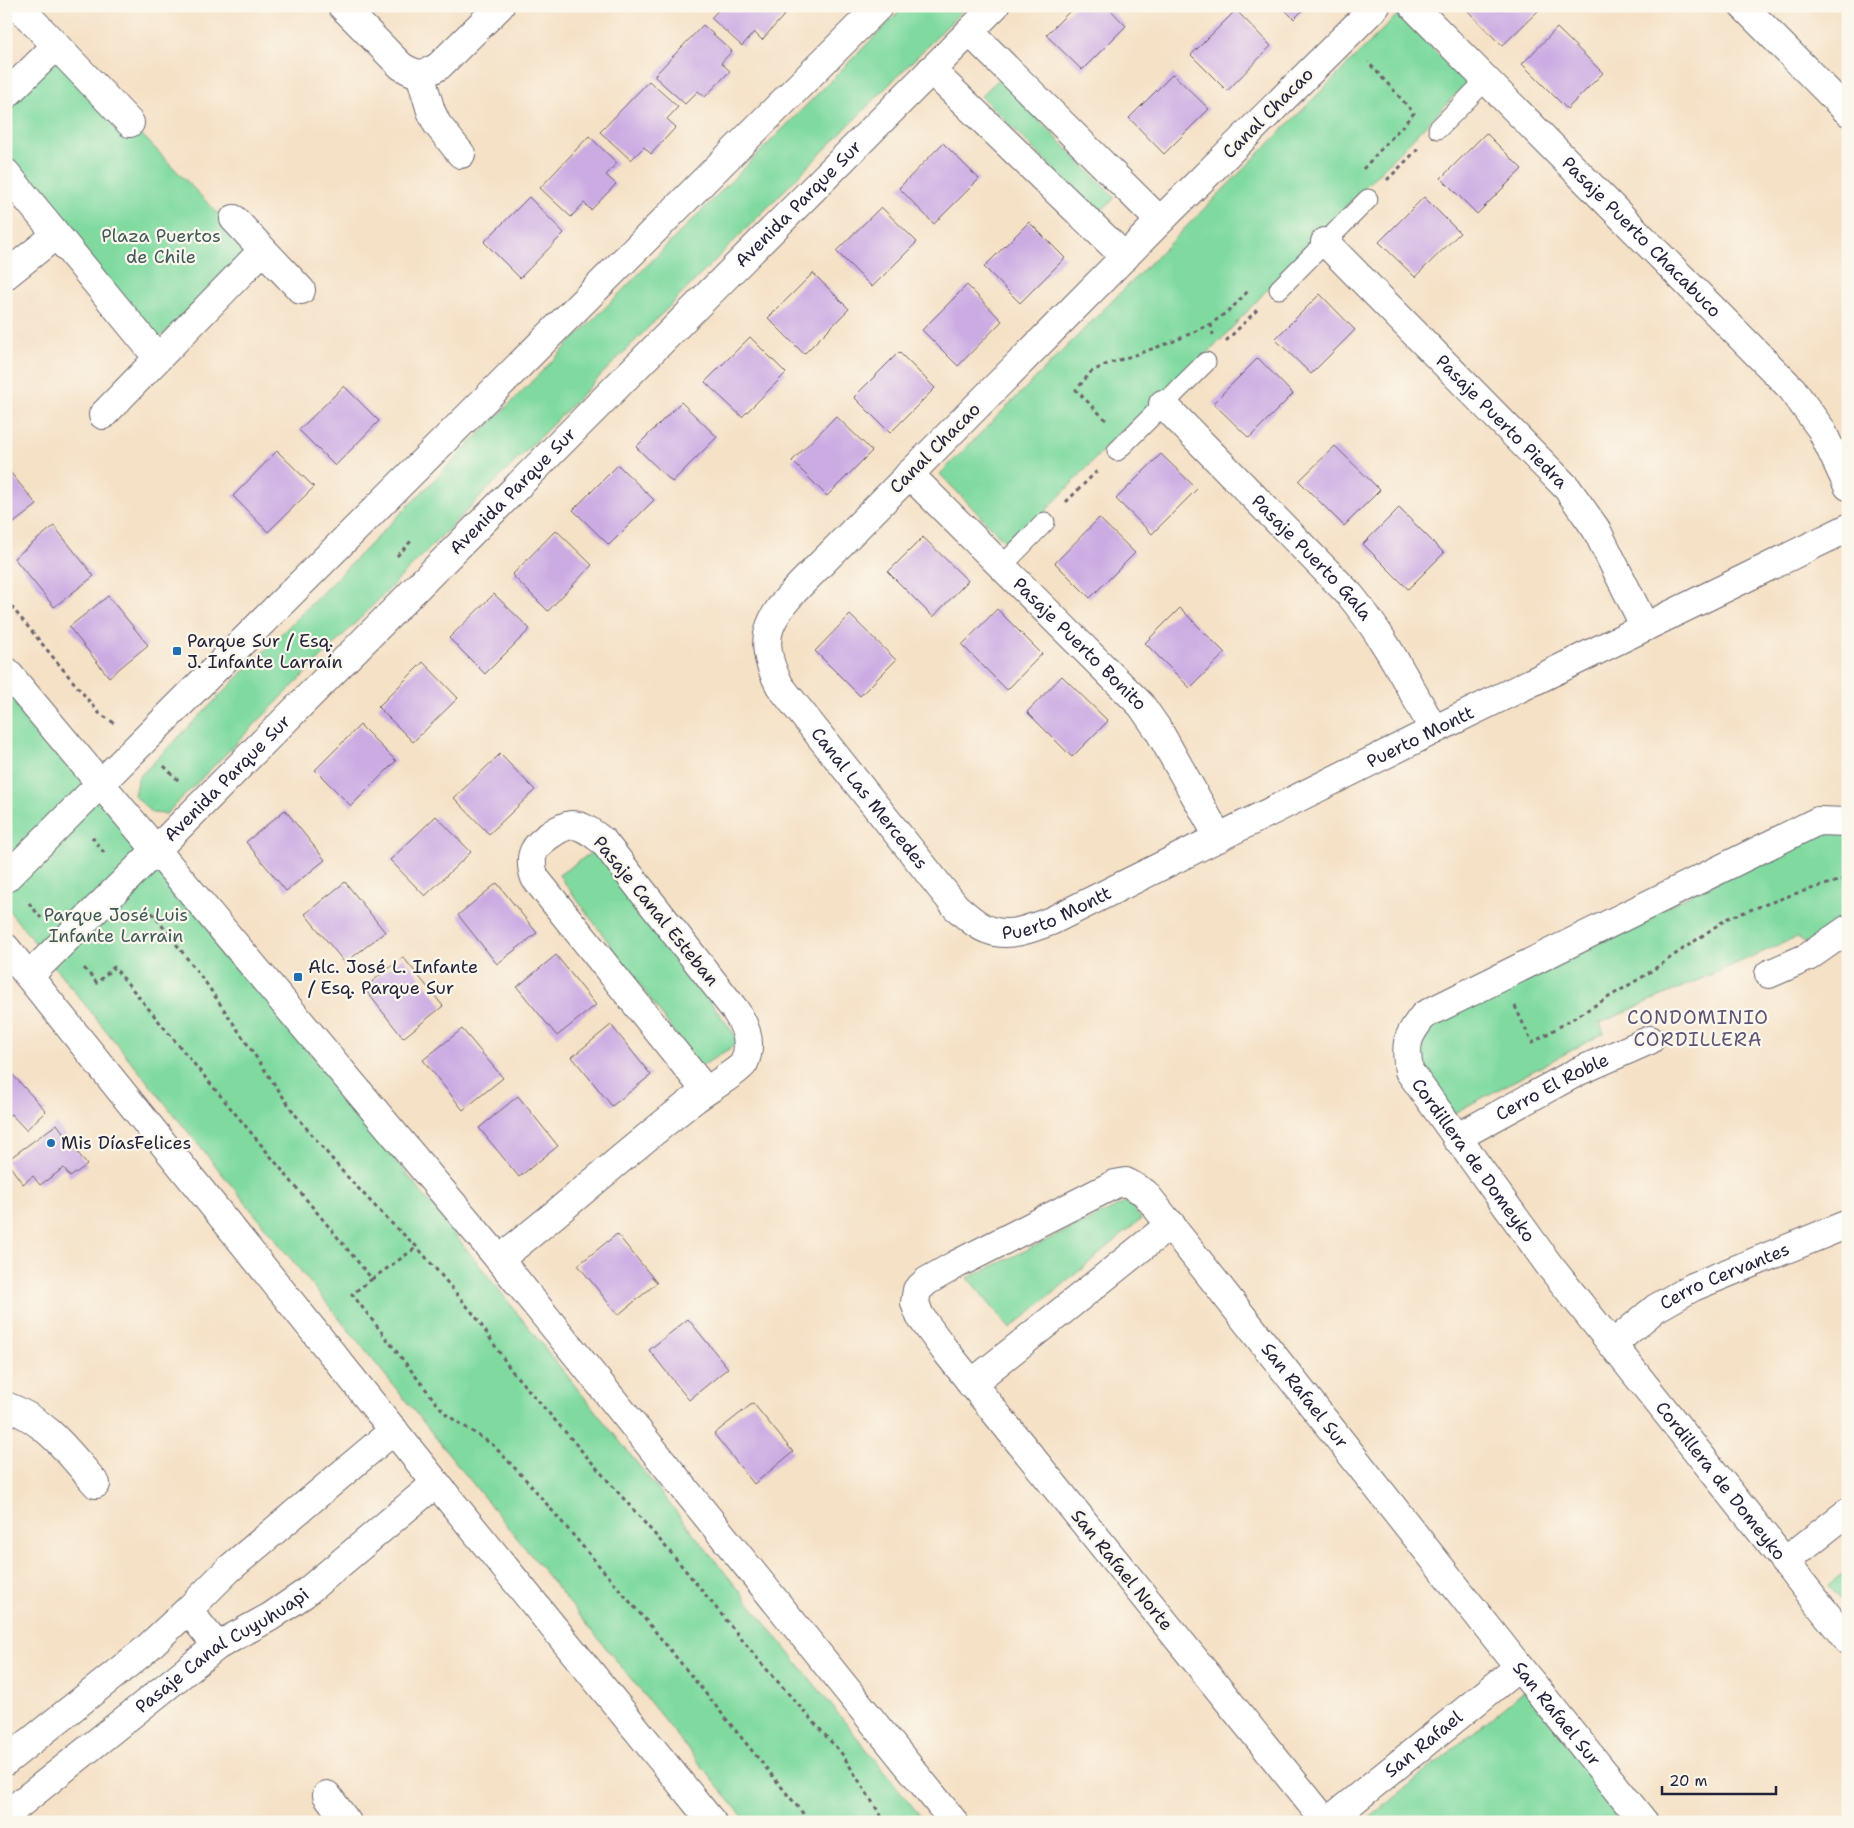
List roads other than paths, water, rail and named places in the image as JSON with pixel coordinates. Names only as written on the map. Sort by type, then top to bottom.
[{"type":"street","points":[[342,6],[401,66],[420,74],[430,72],[439,66],[500,6]]},
{"type":"street","points":[[6,878],[879,6]]},
{"type":"street","name":"Avenida Parque Sur","points":[[29,976],[995,6]]},
{"type":"street","name":"Canal Chacao","points":[[767,651],[773,620],[786,600],[1160,220],[1376,6]]},
{"type":"street","name":"Pasaje Puerto Chacabuco","points":[[1413,6],[1792,389],[1821,429],[1848,486]]},
{"type":"street","points":[[1743,6],[1848,112]]},
{"type":"street","points":[[22,10],[130,123]]},
{"type":"street","points":[[970,32],[1160,220]]},
{"type":"street","points":[[6,95],[56,46]]},
{"type":"street","points":[[932,70],[1125,257]]},
{"type":"street","points":[[420,74],[430,111],[437,124],[461,154]]},
{"type":"street","points":[[6,173],[158,358]]},
{"type":"street","points":[[234,219],[301,290]]},
{"type":"street","points":[[6,275],[56,236]]},
{"type":"street","name":"Pasaje Puerto Piedra","points":[[1324,242],[1567,488],[1596,529],[1645,627]]},
{"type":"street","points":[[103,415],[263,250]]},
{"type":"street","name":"Pasaje Puerto Gala","points":[[1163,404],[1350,595],[1368,617],[1380,636],[1434,730]]},
{"type":"street","name":"Pasaje Puerto Bonito","points":[[910,474],[1141,705],[1160,731],[1219,838]]},
{"type":"street","name":"Puerto Montt","points":[[989,931],[1005,933],[1020,931],[1051,921],[1434,730],[1848,528]]},
{"type":"street","name":"Canal Las Mercedes","points":[[767,651],[770,667],[780,686],[956,907],[974,922],[989,931]]},
{"type":"street","points":[[6,671],[499,1258],[954,1822]]},
{"type":"street","name":"Cordillera de Domeyko","points":[[1848,822],[1818,821],[1424,1015],[1414,1027],[1405,1048],[1409,1071],[1549,1265],[1848,1642]]},
{"type":"street","name":"Pasaje Canal Esteban","points":[[499,1258],[706,1091],[743,1065],[748,1051],[748,1037],[743,1022],[603,841],[588,830],[571,825],[561,828],[540,841],[535,849],[531,867],[535,878],[706,1091]]},
{"type":"street","points":[[1769,974],[1808,957],[1848,929]]},
{"type":"street","points":[[6,948],[436,1483],[712,1822]]},
{"type":"street","name":"Cerro El Roble","points":[[1456,1138],[1577,1072],[1650,1040]]},
{"type":"street","name":"San Rafael Sur","points":[[920,1316],[915,1302],[917,1290],[928,1280],[1115,1184],[1126,1182],[1136,1186],[1145,1193],[1171,1224],[1519,1667],[1644,1822]]},
{"type":"street","points":[[972,1384],[1171,1224]]},
{"type":"street","name":"Cerro Cervantes","points":[[1612,1344],[1656,1308],[1693,1287],[1848,1224]]},
{"type":"street","name":"San Rafael Norte","points":[[920,1316],[972,1384],[1327,1822]]},
{"type":"street","points":[[6,1406],[27,1414],[42,1425],[96,1484]]},
{"type":"street","points":[[6,1761],[144,1651],[229,1568],[394,1430]]},
{"type":"street","name":"Pasaje Canal Cuyuhuapi","points":[[6,1815],[217,1646],[270,1617],[304,1594],[436,1483]]},
{"type":"street","points":[[1784,1562],[1848,1512]]},
{"type":"street","points":[[188,1610],[217,1646]]},
{"type":"street","name":"San Rafael","points":[[1327,1822],[1519,1667]]},
{"type":"street","points":[[327,1794],[347,1822]]},
{"type":"lane","points":[[1438,129],[1486,80]]},
{"type":"lane","points":[[1279,289],[1368,198]]},
{"type":"lane","points":[[1117,451],[1206,362]]},
{"type":"lane","points":[[1002,566],[1045,522]]},
{"type":"place","name":"Parque Sur / Esq. J. Infante Larraín","points":[[177,651]]},
{"type":"place","name":"Alc. José L. Infante / Esq. Parque Sur","points":[[298,977]]},
{"type":"place","name":"Mis DíasFelices","points":[[51,1143]]},
{"type":"district","name":"CONDOMINIO CORDILLERA","points":[[1698,1028]]},
{"type":"park label","name":"Plaza Puertos de Chile","points":[[161,246]]},
{"type":"park label","name":"Parque José Luis Infante Larrain","points":[[116,925]]}]
